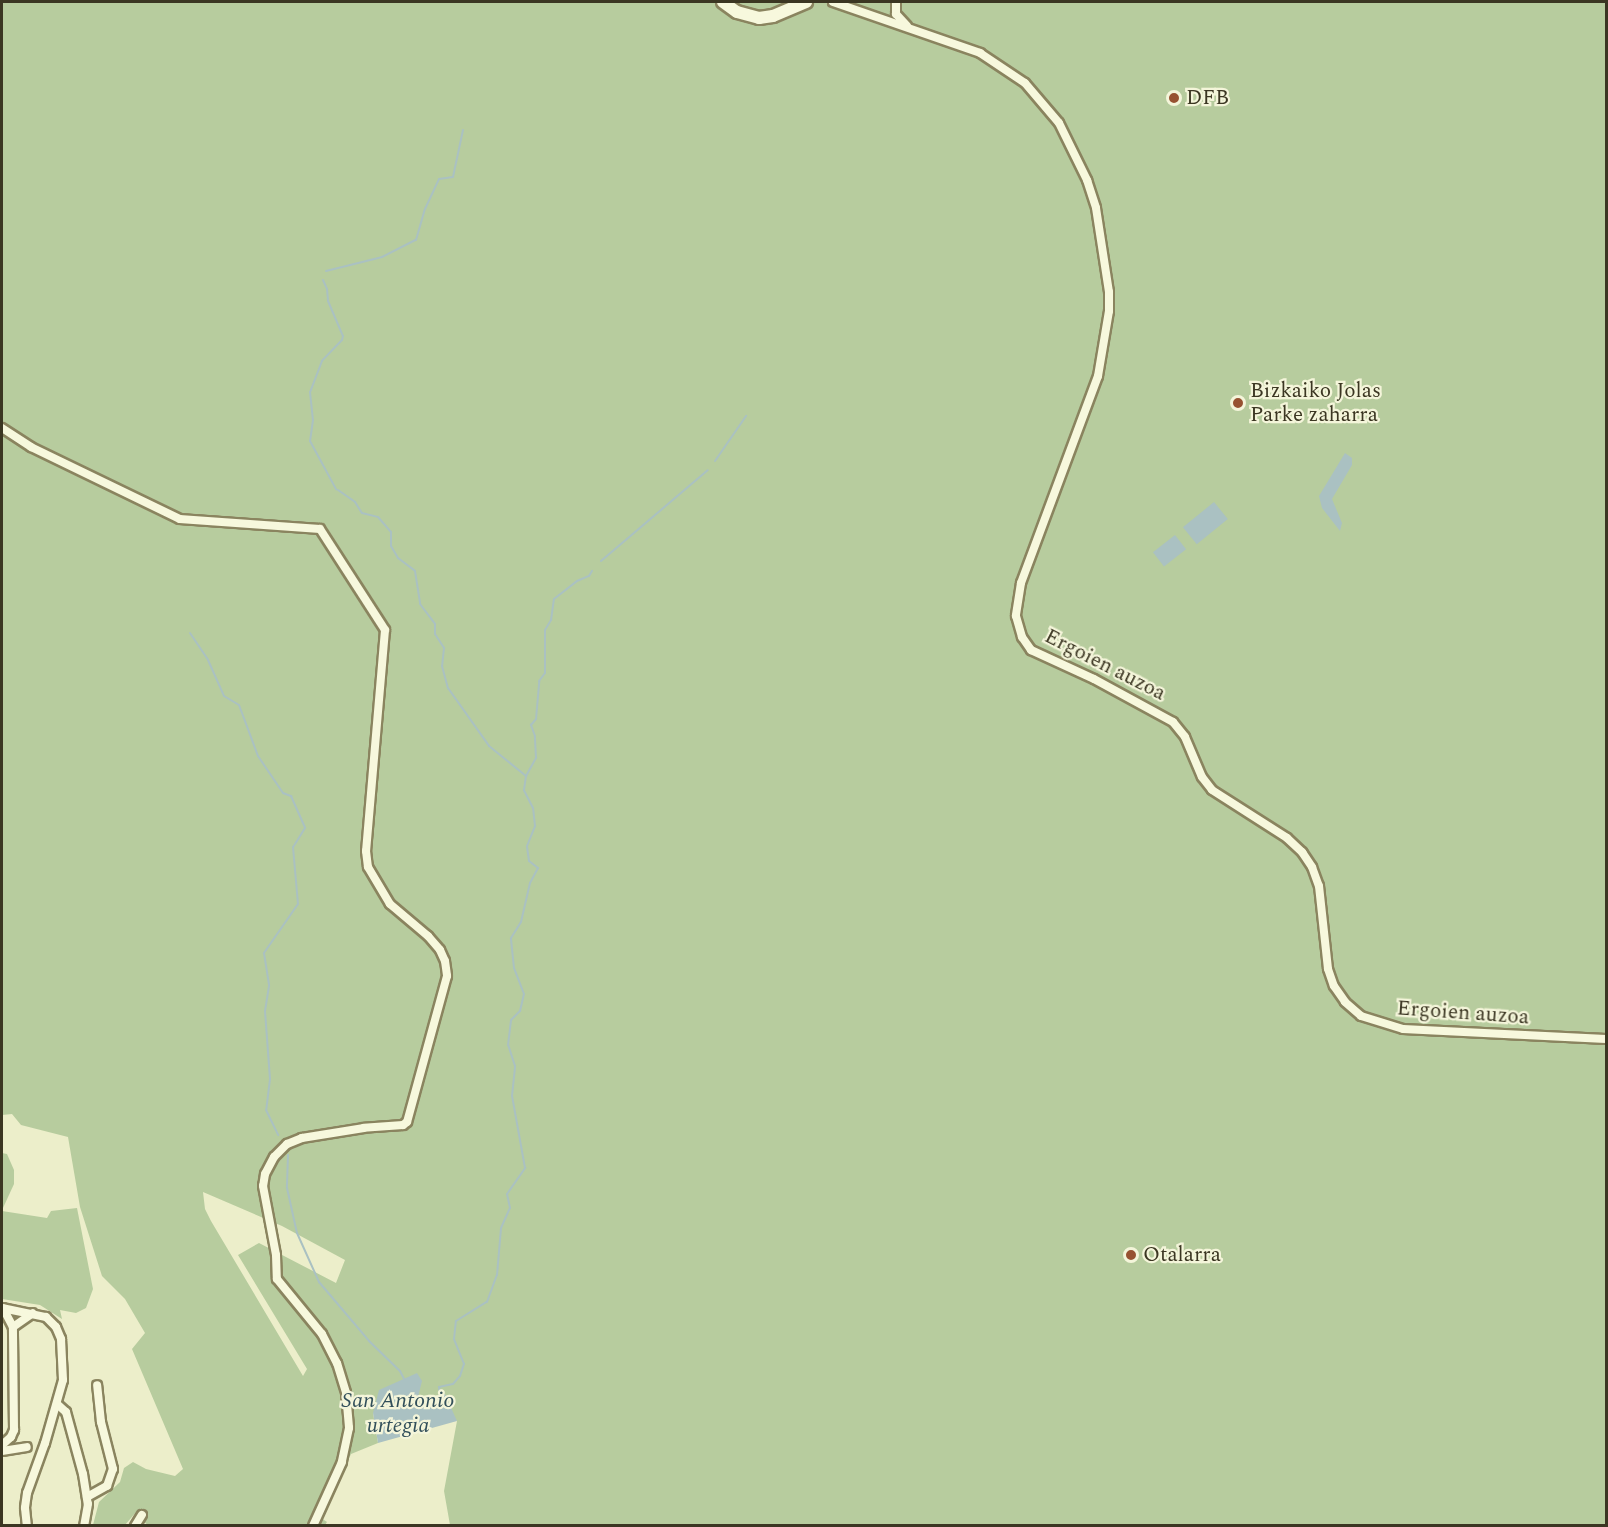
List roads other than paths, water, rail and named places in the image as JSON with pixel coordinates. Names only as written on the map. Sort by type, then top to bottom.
[{"type":"street","points":[[723,2],[737,12],[759,18],[773,16],[806,2]]},
{"type":"street","name":"Ergoien auzoa","points":[[833,2],[908,26],[980,53],[1025,83],[1059,123],[1087,180],[1096,208],[1109,292],[1109,311],[1098,376],[1021,583],[1016,616],[1022,637],[1030,650],[1102,683],[1173,722],[1185,737],[1202,777],[1212,790],[1287,838],[1302,852],[1312,867],[1319,886],[1328,969],[1334,986],[1345,1002],[1361,1016],[1403,1029],[1606,1039]]},
{"type":"street","points":[[896,2],[896,14],[908,26]]},
{"type":"street","points":[[2,428],[31,447],[180,519],[320,528],[385,630],[366,851],[368,867],[390,904],[428,936],[440,950],[446,961],[447,976],[407,1122],[403,1125],[364,1128],[302,1138],[287,1144],[274,1157],[265,1174],[262,1186],[276,1255],[277,1280],[322,1334],[337,1363],[346,1392],[349,1428],[342,1462],[313,1526]]},
{"type":"street","points":[[2,1308],[33,1313],[50,1320],[61,1339],[63,1380],[27,1493],[27,1526]]},
{"type":"street","points":[[2,1308],[13,1328],[14,1430],[11,1437],[2,1445]]},
{"type":"street","points":[[13,1328],[33,1313]]},
{"type":"street","points":[[87,1497],[107,1486],[113,1469],[101,1422],[97,1385]]},
{"type":"street","points":[[57,1404],[66,1412],[87,1497],[88,1516],[84,1526]]},
{"type":"street","points":[[2,1451],[27,1447]]},
{"type":"street","points":[[135,1526],[142,1515]]},
{"type":"water","points":[[1345,453],[1352,458],[1352,465],[1332,499],[1342,523],[1340,531],[1322,508],[1319,496]]},
{"type":"water","points":[[1214,502],[1228,519],[1197,544],[1183,527]]},
{"type":"water","points":[[1175,535],[1186,549],[1164,566],[1153,552]]},
{"type":"water","name":"San Antonio urtegia","points":[[417,1373],[422,1381],[418,1397],[430,1400],[445,1394],[457,1421],[378,1443],[373,1413],[379,1390]]},
{"type":"waterway","points":[[326,271],[382,257],[416,240],[425,209],[439,179],[453,177],[463,130]]},
{"type":"waterway","points":[[323,280],[327,289],[328,301],[343,336],[342,340],[322,361],[310,392],[313,420],[310,441],[336,489]]},
{"type":"waterway","points":[[715,461],[746,416]]},
{"type":"waterway","points":[[601,561],[708,470]]},
{"type":"waterway","points":[[338,490],[355,502],[362,513],[378,517],[391,532],[391,546],[398,558],[415,571],[420,604],[435,624],[435,634],[444,648],[442,666],[448,688],[489,746],[526,776]]},
{"type":"waterway","points":[[440,1396],[439,1387],[453,1384],[460,1376],[464,1364],[454,1339],[456,1321],[487,1302],[497,1275],[501,1228],[510,1208],[507,1194],[525,1168],[512,1096],[515,1066],[508,1045],[511,1020],[520,1011],[524,994],[514,968],[511,938],[521,922],[530,883],[538,868],[529,861],[527,846],[535,826],[533,808],[524,790],[526,776],[536,758],[535,736],[531,725],[536,719],[539,681],[545,673],[545,630],[551,620],[554,599],[577,581],[589,576],[592,571]]},
{"type":"waterway","points":[[190,633],[208,660],[224,696],[239,705],[258,756],[283,793],[291,796],[305,828],[293,847],[298,904],[264,953],[269,986],[265,1011],[270,1079],[266,1110],[278,1135]]},
{"type":"waterway","points":[[288,1155],[287,1188],[297,1233],[319,1282],[369,1341],[400,1371],[404,1379]]},
{"type":"place","name":"DFB","points":[[1174,98]]},
{"type":"place","name":"Bizkaiko Jolas Parke zaharra","points":[[1238,403]]},
{"type":"place","name":"Otalarra","points":[[1131,1255]]}]
